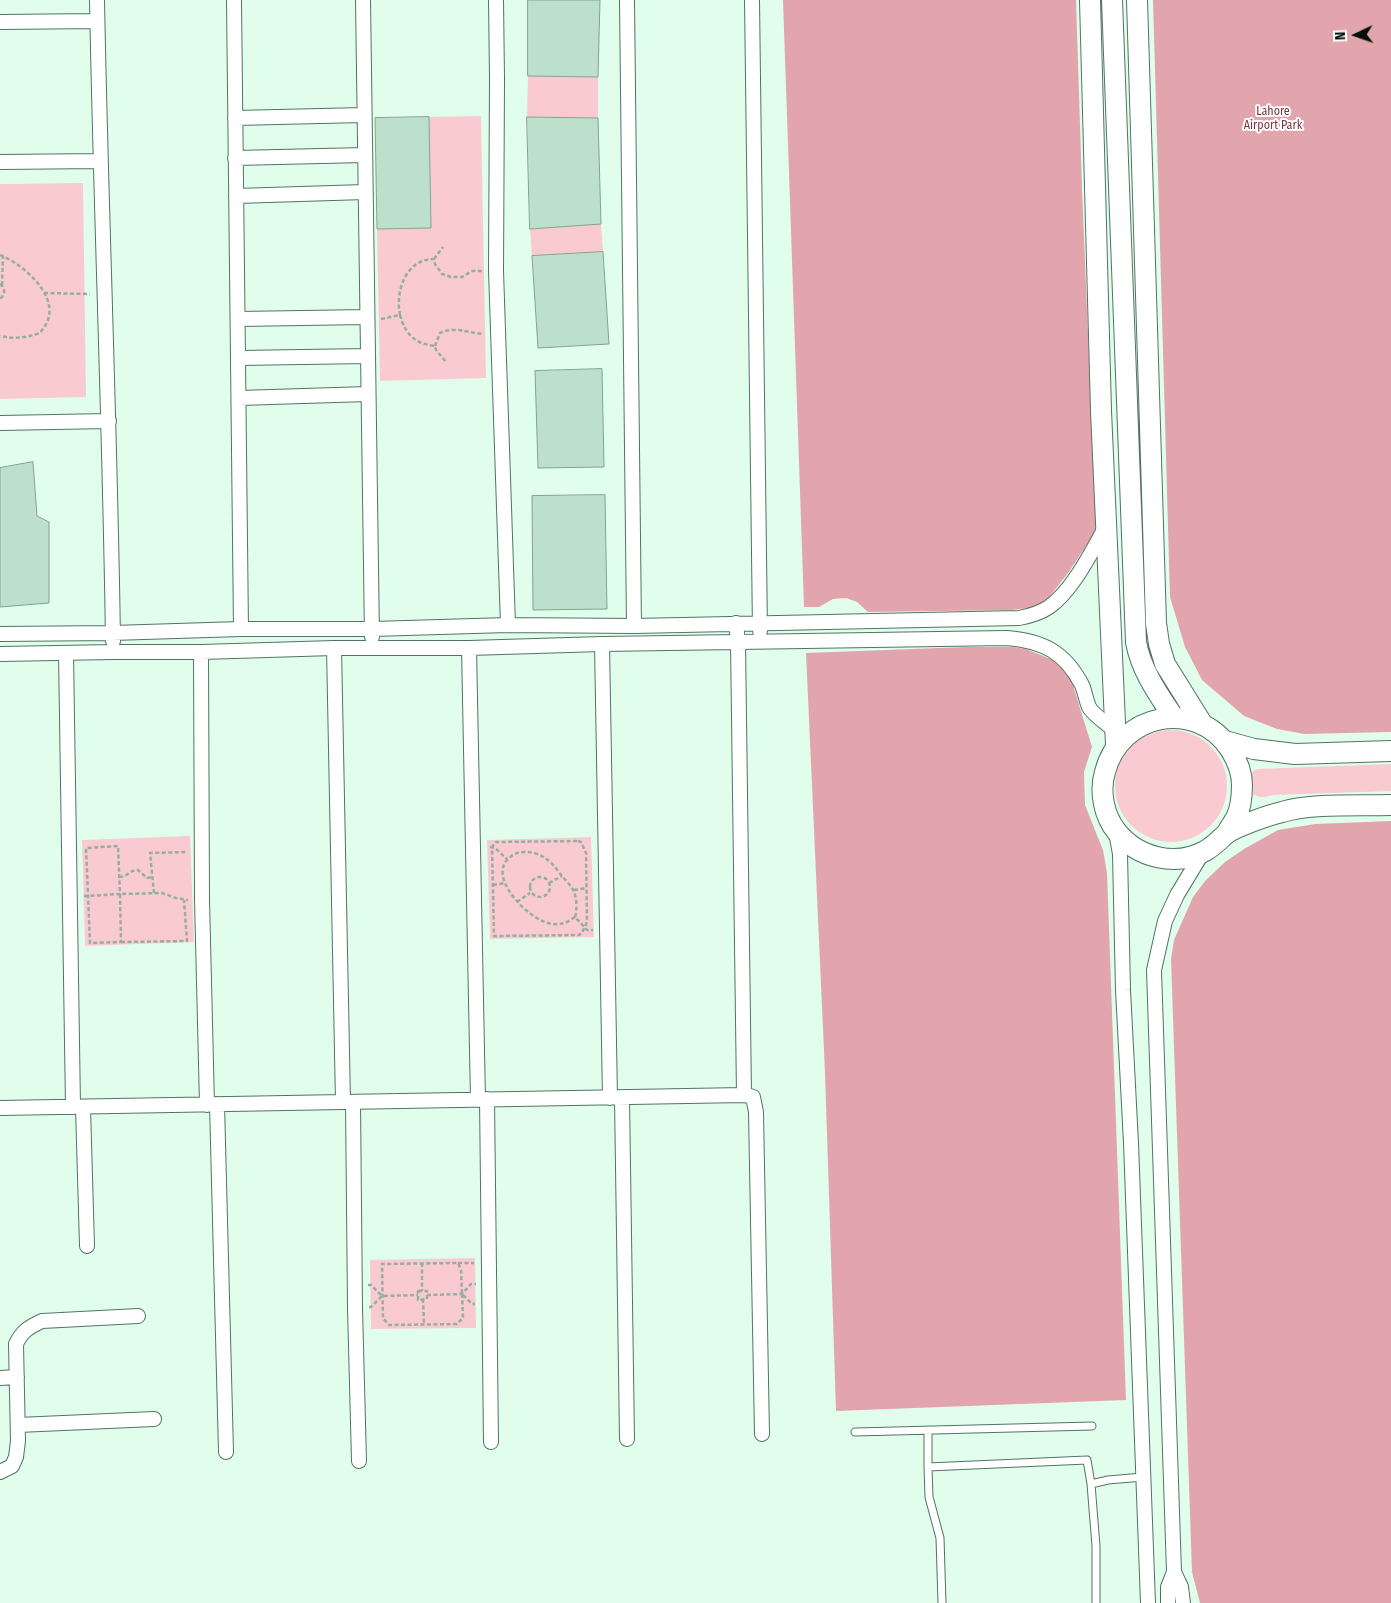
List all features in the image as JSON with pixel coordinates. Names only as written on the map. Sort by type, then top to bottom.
[{"type":"street","points":[[97,0],[100,162],[109,421],[113,652]]},
{"type":"street","points":[[234,0],[242,629]]},
{"type":"street","points":[[363,0],[373,647]]},
{"type":"street","points":[[496,0],[496,271],[508,625]]},
{"type":"street","points":[[627,0],[634,626]]},
{"type":"street","points":[[752,0],[760,642]]},
{"type":"street","points":[[1090,0],[1101,411],[1116,738],[1102,779],[1103,798],[1107,816],[1116,832],[1141,852],[1156,857],[1188,858],[1212,847],[1226,834],[1237,816],[1242,797],[1242,777],[1236,758],[1224,741],[1211,729],[1189,720],[1161,719],[1148,722],[1116,738]]},
{"type":"street","points":[[1112,0],[1135,632],[1138,652],[1144,670],[1174,718]]},
{"type":"street","points":[[1137,0],[1156,612],[1159,644],[1169,672],[1203,725]]},
{"type":"street","points":[[0,22],[97,21]]},
{"type":"street","points":[[235,118],[364,115]]},
{"type":"street","points":[[235,158],[365,155]]},
{"type":"street","points":[[0,162],[100,162]]},
{"type":"street","points":[[236,196],[365,192]]},
{"type":"street","points":[[238,320],[367,319]]},
{"type":"street","points":[[238,358],[368,356]]},
{"type":"street","points":[[239,398],[368,394]]},
{"type":"street","points":[[0,423],[109,421]]},
{"type":"street","points":[[0,634],[242,629],[372,629],[508,625],[634,626],[1019,618],[1048,608],[1061,597],[1083,566],[1106,526]]},
{"type":"street","points":[[736,623],[738,642],[744,1096]]},
{"type":"street","points":[[0,654],[201,652],[373,647],[469,648],[602,644],[1025,639],[1047,647],[1062,657],[1083,687],[1090,708],[1116,738]]},
{"type":"street","points":[[602,644],[607,930],[616,1098],[627,1439]]},
{"type":"street","points":[[334,648],[359,1462]]},
{"type":"street","points":[[469,648],[472,847],[482,1100],[491,1442]]},
{"type":"street","points":[[201,652],[202,899],[226,1452]]},
{"type":"street","points":[[66,653],[78,1107],[87,1246]]},
{"type":"street","points":[[1224,741],[1254,749],[1295,754],[1391,751]]},
{"type":"street","points":[[1226,834],[1270,816],[1296,809],[1391,805]]},
{"type":"street","points":[[1116,832],[1120,854],[1148,1603]]},
{"type":"street","points":[[1183,1603],[1181,1587],[1174,1572],[1154,970],[1165,921],[1177,894],[1203,852]]},
{"type":"street","points":[[0,1108],[753,1097],[756,1112],[762,1434]]},
{"type":"street","points":[[0,1472],[12,1466],[16,1457],[18,1424],[16,1344],[20,1334],[29,1327],[42,1322],[138,1316]]},
{"type":"street","points":[[0,1378],[17,1377]]},
{"type":"street","points":[[18,1424],[154,1419]]},
{"type":"street","points":[[1168,1603],[1168,1586],[1174,1572]]},
{"type":"lane","points":[[854,1432],[1092,1426]]},
{"type":"lane","points":[[928,1430],[929,1496],[940,1538],[942,1603]]},
{"type":"lane","points":[[928,1467],[1087,1460],[1096,1546],[1096,1603]]},
{"type":"lane","points":[[1091,1484],[1108,1480],[1143,1477]]},
{"type":"path","points":[[434,259],[443,247]]},
{"type":"path","points":[[0,299],[4,293],[1,284],[1,255]]},
{"type":"path","points":[[0,336],[13,339],[40,333],[49,318],[48,300],[44,293],[31,276],[1,255]]},
{"type":"path","points":[[434,259],[424,259],[408,272],[400,291],[399,304],[400,315],[405,328],[414,339],[420,344],[435,346]]},
{"type":"path","points":[[434,259],[442,274],[451,277],[462,277],[472,271],[496,271]]},
{"type":"path","points":[[44,293],[105,295]]},
{"type":"path","points":[[367,319],[384,319],[400,315]]},
{"type":"path","points":[[446,362],[435,346],[440,333],[448,329],[457,329],[478,334],[498,334]]},
{"type":"path","points":[[496,842],[581,842],[586,854],[587,922],[585,928],[579,935],[494,936],[493,885],[492,847],[496,842]]},
{"type":"path","points":[[121,942],[118,846],[86,848],[90,943],[187,941],[184,900]]},
{"type":"path","points":[[472,847],[495,848],[507,859]]},
{"type":"path","points":[[524,851],[538,854],[548,860],[562,876],[573,890],[577,912],[575,917],[569,922],[552,924],[536,918],[524,910],[517,902],[505,883],[504,867],[507,859],[524,851]]},
{"type":"path","points":[[154,893],[150,854],[186,852]]},
{"type":"path","points":[[120,877],[126,877],[132,871],[138,870],[147,878],[152,877]]},
{"type":"path","points":[[549,883],[562,876]]},
{"type":"path","points":[[541,877],[549,883],[548,893],[543,897],[536,897],[531,892],[530,883],[535,878],[541,877]]},
{"type":"path","points":[[493,885],[505,883]]},
{"type":"path","points":[[573,890],[587,888]]},
{"type":"path","points":[[517,902],[531,892]]},
{"type":"path","points":[[71,897],[162,893],[184,900],[192,900]]},
{"type":"path","points":[[575,917],[587,930],[607,930]]},
{"type":"path","points":[[422,1263],[422,1291]]},
{"type":"path","points":[[422,1263],[458,1263],[462,1270],[463,1318],[458,1324],[389,1325],[383,1318],[382,1264],[422,1263]]},
{"type":"path","points":[[427,1296],[427,1291],[418,1291],[418,1300],[427,1299],[427,1296],[462,1294]]},
{"type":"path","points":[[382,1296],[418,1295]]},
{"type":"path","points":[[423,1299],[424,1325]]},
{"type":"shaded area","points":[[528,76],[598,77],[598,118],[527,117]]},
{"type":"shaded area","points":[[481,116],[486,378],[380,381],[377,229],[431,228],[429,117]]},
{"type":"shaded area","points":[[83,183],[86,397],[0,399],[0,184]]},
{"type":"shaded area","points":[[601,224],[603,252],[532,256],[530,229]]},
{"type":"shaded area","points":[[1171,730],[1192,734],[1211,746],[1223,765],[1227,786],[1223,807],[1211,826],[1192,838],[1171,842],[1150,838],[1131,826],[1119,807],[1115,786],[1119,765],[1131,746],[1150,734]]},
{"type":"shaded area","points":[[1391,764],[1391,791],[1263,797],[1253,794],[1251,776],[1253,771],[1257,769]]},
{"type":"shaded area","points":[[190,836],[194,942],[85,946],[82,840]]},
{"type":"shaded area","points":[[591,837],[594,937],[490,939],[487,840]]},
{"type":"shaded area","points":[[475,1258],[476,1328],[371,1329],[370,1260]]},
{"type":"green space","points":[[783,0],[1076,0],[1096,531],[1050,596],[1036,607],[1011,610],[868,612],[857,602],[846,598],[833,599],[819,607],[804,607]]},
{"type":"green space","name":"Lahore Airport Park","points":[[1153,0],[1391,0],[1391,732],[1304,734],[1277,729],[1244,716],[1202,680],[1185,647],[1170,597]]},
{"type":"green space","points":[[1013,647],[1026,649],[1053,660],[1064,670],[1072,682],[1092,747],[1084,772],[1085,805],[1103,850],[1107,873],[1126,1400],[836,1411],[825,1073],[806,653]]},
{"type":"green space","points":[[1391,821],[1391,1603],[1200,1603],[1192,1572],[1171,959],[1174,940],[1193,897],[1205,881],[1225,862],[1278,830],[1315,824]]},
{"type":"building","points":[[528,0],[600,0],[598,77],[528,76]]},
{"type":"building","points":[[429,117],[431,228],[377,229],[375,118]]},
{"type":"building","points":[[527,117],[598,118],[601,224],[530,229]]},
{"type":"building","points":[[603,252],[609,344],[538,348],[532,256]]},
{"type":"building","points":[[602,369],[604,467],[538,468],[535,371]]},
{"type":"building","points":[[33,462],[37,516],[49,522],[49,603],[0,607],[0,468]]},
{"type":"building","points":[[605,495],[607,609],[533,610],[532,496]]}]
